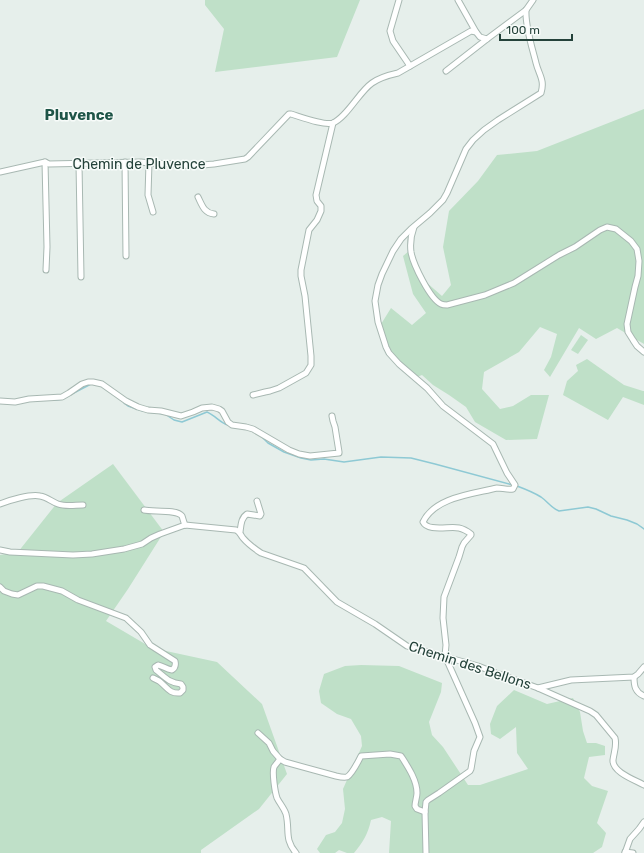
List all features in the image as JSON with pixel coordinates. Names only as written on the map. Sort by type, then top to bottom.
[{"type":"street","points":[[399,0],[390,31],[393,41],[410,66]]},
{"type":"street","points":[[458,0],[476,32],[487,40]]},
{"type":"street","points":[[426,853],[426,802],[472,769],[474,751],[480,737],[476,723],[445,656],[446,646],[443,618],[444,596],[462,547],[471,534],[460,528],[436,528],[425,526],[423,523],[435,507],[450,499],[497,488],[510,490],[513,489],[514,485],[492,444],[443,406],[427,388],[399,364],[389,353],[378,322],[375,301],[378,285],[393,251],[401,239],[415,224],[434,210],[443,200],[466,149],[473,140],[498,120],[541,94],[543,86],[541,75],[536,65],[525,20],[526,10],[533,0]]},
{"type":"street","points":[[446,71],[522,11],[526,10]]},
{"type":"street","points":[[253,395],[279,388],[306,373],[311,365],[301,270],[309,230],[317,220],[321,211],[321,206],[317,201],[316,195],[332,123],[342,117],[358,97],[372,83],[385,76],[398,73],[471,31],[476,32]]},
{"type":"street","name":"Chemin de Pluvence","points":[[0,172],[45,162],[49,164],[79,164],[141,162],[191,166],[214,164],[245,159],[248,157],[289,114],[320,123],[332,123]]},
{"type":"street","points":[[45,162],[47,247],[46,270]]},
{"type":"street","points":[[125,162],[126,256]]},
{"type":"street","points":[[149,163],[148,195],[153,212]]},
{"type":"street","points":[[79,164],[81,277]]},
{"type":"street","points":[[198,197],[204,209],[210,214],[214,214]]},
{"type":"street","points":[[415,224],[411,240],[411,252],[414,262],[427,290],[441,304],[447,305],[485,295],[514,283],[559,255],[575,247],[600,230],[607,227],[616,229],[631,241],[637,249],[639,261],[638,276],[627,324],[628,332],[637,346],[644,352]]},
{"type":"street","points":[[0,401],[15,402],[29,399],[62,397],[69,394],[82,384],[93,382],[102,384],[126,401],[148,410],[161,411],[181,416],[204,407],[212,406],[219,408],[224,413],[228,422],[232,425],[253,429],[289,450],[310,456],[339,453],[336,427],[332,416]]},
{"type":"street","points":[[0,504],[35,495],[43,496],[58,504],[68,506],[83,505]]},
{"type":"street","points":[[0,550],[10,552],[73,555],[103,553],[142,544],[160,534],[185,525],[236,530],[240,532],[242,519],[244,516],[247,514],[260,516],[261,514],[257,501]]},
{"type":"street","points":[[144,510],[178,513],[182,517],[185,525]]},
{"type":"street","name":"Chemin des Bellons","points":[[240,532],[242,537],[256,550],[304,568],[337,602],[375,624],[407,646],[478,666],[538,688],[590,711],[596,715],[615,738],[616,741],[613,760],[618,771],[644,785]]},
{"type":"street","points":[[0,587],[12,594],[18,595],[37,586],[43,586],[62,592],[78,600],[126,618],[141,632],[150,645],[175,661],[175,665],[172,670],[168,670],[158,665],[156,666],[156,670],[174,684],[181,684],[183,690],[180,693],[174,693],[153,678]]},
{"type":"street","points":[[538,688],[571,680],[634,677],[644,667]]},
{"type":"street","points":[[634,677],[636,691],[644,696]]},
{"type":"street","points":[[258,733],[269,743],[280,760],[336,776],[348,777],[361,756],[390,754],[400,756],[410,770],[415,784],[417,793],[415,806],[417,809],[425,812]]},
{"type":"street","points":[[280,760],[275,764],[274,769],[277,798],[286,816],[287,835],[291,848],[296,853]]},
{"type":"street","points":[[633,853],[625,852],[630,839],[644,822]]},
{"type":"green space","points":[[205,0],[360,0],[337,57],[215,72],[224,29],[205,5]]},
{"type":"green space","points":[[644,109],[644,344],[617,328],[596,339],[579,328],[550,377],[544,370],[551,357],[557,334],[540,327],[519,352],[484,372],[482,389],[500,409],[513,406],[531,395],[549,395],[537,439],[506,440],[475,422],[466,407],[433,385],[422,375],[412,379],[396,363],[378,329],[391,308],[412,325],[426,313],[413,294],[403,256],[409,251],[426,282],[442,296],[451,285],[443,247],[449,211],[478,181],[497,155],[537,151]]},
{"type":"green space","points":[[581,335],[588,340],[578,354],[571,350]]},
{"type":"green space","points":[[587,359],[624,385],[644,391],[644,405],[623,397],[608,420],[563,395],[567,381],[578,371],[576,365]]},
{"type":"green space","points":[[113,464],[164,532],[106,621],[152,648],[217,662],[262,704],[287,774],[259,809],[201,850],[201,853],[0,853],[0,555],[18,552],[57,503]]},
{"type":"green space","points":[[345,666],[399,666],[442,683],[441,692],[429,722],[432,735],[443,747],[468,785],[480,785],[528,769],[517,753],[516,727],[500,739],[491,734],[490,724],[497,706],[514,690],[547,704],[573,698],[580,712],[583,731],[587,743],[596,743],[605,746],[605,755],[589,757],[584,778],[592,786],[608,791],[597,823],[606,833],[602,847],[593,853],[389,853],[391,821],[382,817],[371,820],[365,838],[354,853],[347,853],[339,850],[335,853],[320,853],[317,849],[326,835],[335,832],[342,823],[345,809],[343,789],[362,746],[361,736],[351,719],[337,714],[321,703],[319,691],[324,674]]},
{"type":"waterway","points":[[66,397],[91,384]]},
{"type":"waterway","points":[[55,400],[63,399]]},
{"type":"waterway","points":[[124,403],[128,406],[143,411]]},
{"type":"waterway","points":[[148,412],[165,414],[174,420],[182,422],[207,412],[228,425]]},
{"type":"waterway","points":[[261,436],[268,443],[284,452],[311,460],[324,459],[344,462],[381,457],[411,458],[513,485]]},
{"type":"waterway","points":[[517,486],[541,497],[559,511],[588,507],[611,516],[627,520],[644,529]]},
{"type":"district","name":"Pluvence","points":[[79,115]]}]
